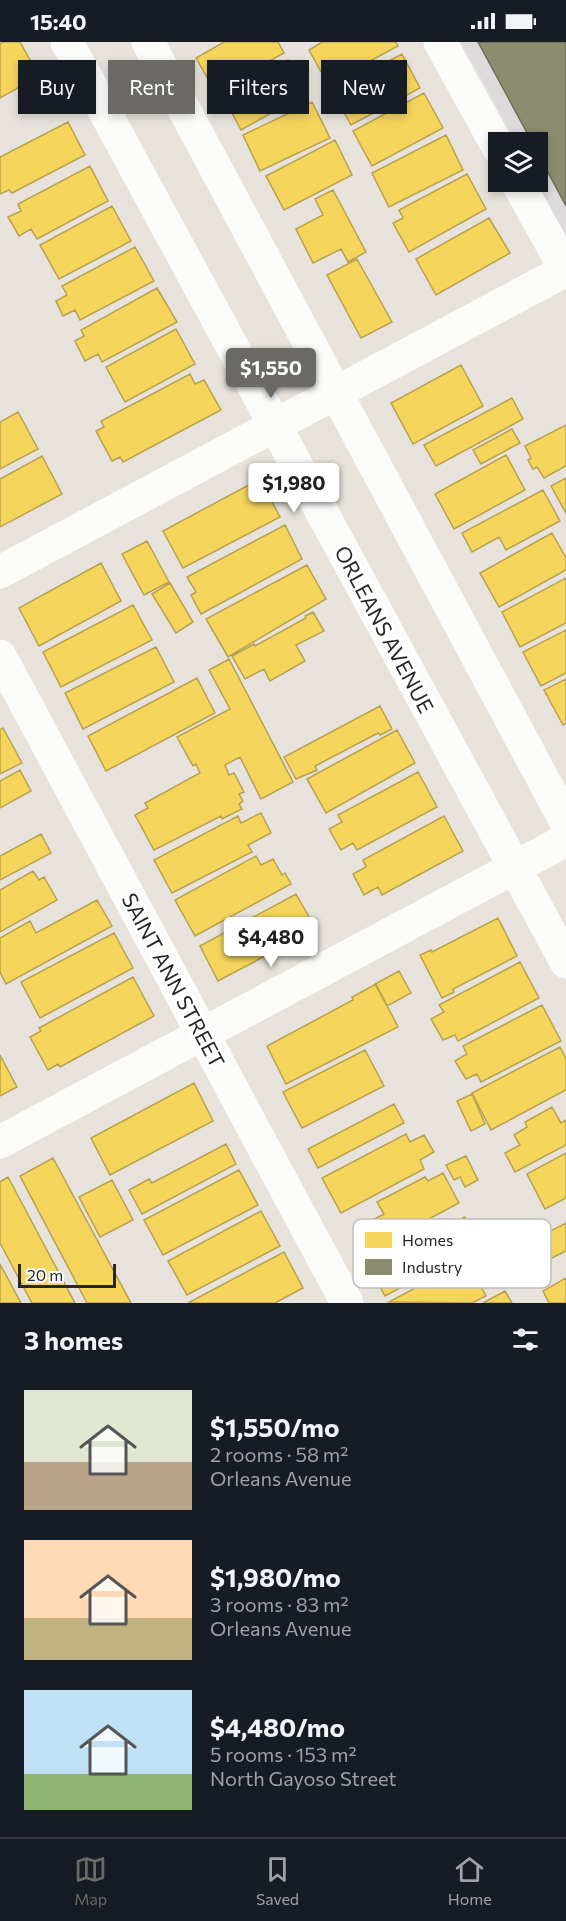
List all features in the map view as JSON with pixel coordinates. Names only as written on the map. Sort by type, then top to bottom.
[{"type":"street","name":"ORLEANS AVENUE","points":[[67,42],[566,962]]},
{"type":"street","points":[[148,42],[566,822]]},
{"type":"street","points":[[440,42],[490,132]]},
{"type":"street","points":[[0,572],[566,270],[523,192]]},
{"type":"street","name":"SAINT ANN STREET","points":[[0,656],[347,1303]]},
{"type":"street","points":[[0,1142],[566,840]]},
{"type":"shaded area","points":[[461,42],[566,42],[566,236],[542,192],[548,192],[548,132],[510,132]]},
{"type":"building: Homes","points":[[20,42],[30,60],[18,60],[18,88],[0,98],[0,44]]},
{"type":"building: Homes","points":[[224,42],[278,42],[284,53],[271,60],[207,60],[207,77],[196,58]]},
{"type":"building: Homes","points":[[322,42],[396,42],[398,46],[372,60],[321,60],[321,71],[309,50]]},
{"type":"building: Homes","points":[[402,54],[405,60],[391,60]]},
{"type":"building: Homes","points":[[407,63],[420,88],[407,95]]},
{"type":"building: Homes","points":[[424,93],[443,128],[372,166],[353,131],[385,114],[407,114],[407,102]]},
{"type":"building: Homes","points":[[312,102],[330,138],[260,171],[243,135],[287,114],[309,114],[309,103]]},
{"type":"building: Homes","points":[[233,114],[270,114],[241,130]]},
{"type":"building: Homes","points":[[345,114],[372,114],[351,125]]},
{"type":"building: Homes","points":[[68,122],[85,155],[12,193],[9,190],[0,194],[0,157]]},
{"type":"building: Homes","points":[[446,135],[463,170],[389,207],[372,173]]},
{"type":"building: Homes","points":[[335,140],[352,175],[284,210],[266,176]]},
{"type":"building: Homes","points":[[90,166],[108,201],[37,239],[31,229],[19,236],[8,217],[21,211],[18,204]]},
{"type":"building: Homes","points":[[467,174],[486,209],[409,252],[393,223],[403,218],[399,210]]},
{"type":"building: Homes","points":[[333,190],[366,252],[348,262],[341,249],[313,263],[296,229],[323,215],[315,199]]},
{"type":"building: Homes","points":[[112,206],[131,241],[59,279],[40,245]]},
{"type":"building: Homes","points":[[489,218],[510,253],[436,295],[416,259]]},
{"type":"building: Homes","points":[[135,247],[154,281],[80,320],[75,310],[63,316],[56,301],[67,295],[62,286]]},
{"type":"building: Homes","points":[[357,259],[392,322],[361,338],[327,275]]},
{"type":"building: Homes","points":[[157,288],[177,322],[102,362],[98,354],[85,361],[75,341],[84,336],[81,330]]},
{"type":"building: Homes","points":[[176,329],[195,364],[125,402],[106,367]]},
{"type":"building: Homes","points":[[461,365],[483,406],[413,444],[391,403]]},
{"type":"building: Homes","points":[[190,374],[195,384],[204,380],[221,410],[123,462],[120,457],[112,461],[96,431],[104,427],[101,421]]},
{"type":"building: Homes","points":[[512,398],[523,419],[436,466],[424,445]]},
{"type":"building: Homes","points":[[18,412],[38,449],[0,469],[0,422]]},
{"type":"building: Homes","points":[[566,425],[566,466],[544,478],[537,467],[533,469],[525,446]]},
{"type":"building: Homes","points":[[512,429],[520,443],[481,464],[473,450]]},
{"type":"building: Homes","points":[[506,455],[525,490],[454,529],[435,494]]},
{"type":"building: Homes","points":[[42,456],[62,494],[0,527],[0,479]]},
{"type":"building: Homes","points":[[566,478],[566,513],[551,486]]},
{"type":"building: Homes","points":[[260,479],[280,517],[183,568],[163,531]]},
{"type":"building: Homes","points":[[543,490],[560,521],[506,550],[499,537],[472,552],[462,533]]},
{"type":"building: Homes","points":[[285,525],[302,559],[201,614],[191,595],[196,592],[187,577]]},
{"type":"building: Homes","points":[[552,533],[566,558],[566,570],[499,607],[480,573]]},
{"type":"building: Homes","points":[[147,541],[169,582],[144,595],[122,554]]},
{"type":"building: Homes","points":[[101,563],[121,601],[39,646],[19,608]]},
{"type":"building: Homes","points":[[307,565],[326,599],[228,657],[206,619]]},
{"type":"building: Homes","points":[[566,578],[566,623],[520,647],[502,612]]},
{"type":"building: Homes","points":[[170,583],[193,622],[176,633],[152,594]]},
{"type":"building: Homes","points":[[133,605],[152,640],[61,687],[43,652]]},
{"type":"building: Homes","points":[[313,612],[324,631],[296,645],[305,661],[270,681],[264,669],[245,679],[232,656],[254,644],[255,646]]},
{"type":"building: Homes","points":[[566,630],[566,673],[541,686],[523,652]]},
{"type":"building: Homes","points":[[156,647],[174,682],[83,729],[65,693]]},
{"type":"building: Homes","points":[[229,659],[293,782],[261,799],[240,757],[225,765],[229,775],[234,773],[244,792],[239,794],[243,801],[239,804],[242,809],[222,819],[221,816],[154,850],[135,815],[148,808],[145,803],[200,773],[196,764],[193,766],[177,737],[230,709],[209,670]]},
{"type":"building: Homes","points":[[197,678],[215,713],[106,771],[88,736]]},
{"type":"building: Homes","points":[[566,679],[566,723],[563,725],[544,690]]},
{"type":"building: Homes","points":[[380,706],[392,729],[380,735],[378,733],[315,766],[317,770],[296,779],[284,757]]},
{"type":"building: Homes","points":[[3,728],[22,763],[0,774],[0,730]]},
{"type":"building: Homes","points":[[397,730],[415,763],[326,813],[307,779]]},
{"type":"building: Homes","points":[[20,770],[31,791],[0,808],[0,781]]},
{"type":"building: Homes","points":[[418,772],[437,807],[357,850],[353,843],[341,850],[329,829],[342,822],[338,815]]},
{"type":"building: Homes","points":[[261,813],[271,833],[248,845],[252,852],[172,893],[154,860],[238,816],[241,823]]},
{"type":"building: Homes","points":[[444,816],[463,851],[382,895],[378,887],[364,895],[353,874],[366,867],[363,860]]},
{"type":"building: Homes","points":[[41,834],[51,853],[0,880],[0,856]]},
{"type":"building: Homes","points":[[256,856],[261,865],[273,859],[282,875],[285,873],[291,884],[195,936],[175,900]]},
{"type":"building: Homes","points":[[33,871],[39,880],[44,877],[57,900],[0,932],[0,890]]},
{"type":"building: Homes","points":[[296,894],[316,929],[218,981],[200,946]]},
{"type":"building: Homes","points":[[97,900],[112,926],[6,984],[0,972],[0,938],[30,921],[36,933]]},
{"type":"building: Homes","points":[[498,918],[517,956],[453,989],[454,992],[442,998],[420,955],[431,950],[432,952]]},
{"type":"building: Homes","points":[[114,933],[133,968],[40,1018],[21,982]]},
{"type":"building: Homes","points":[[520,962],[539,998],[458,1041],[455,1035],[443,1040],[431,1019],[444,1012],[439,1005]]},
{"type":"building: Homes","points":[[399,971],[411,993],[387,1006],[375,984]]},
{"type":"building: Homes","points":[[133,977],[154,1016],[60,1067],[58,1064],[48,1070],[30,1037],[41,1031],[39,1028]]},
{"type":"building: Homes","points":[[376,984],[398,1027],[286,1084],[267,1046],[353,1000],[352,997]]},
{"type":"building: Homes","points":[[542,1005],[561,1041],[481,1082],[477,1074],[466,1079],[455,1061],[467,1054],[463,1046]]},
{"type":"building: Homes","points":[[560,1047],[566,1059],[566,1090],[491,1130],[472,1093]]},
{"type":"building: Homes","points":[[365,1050],[384,1086],[302,1128],[283,1092]]},
{"type":"building: Homes","points":[[0,1055],[17,1087],[0,1096]]},
{"type":"building: Homes","points":[[194,1083],[213,1121],[110,1175],[91,1138]]},
{"type":"building: Homes","points":[[472,1094],[485,1124],[471,1131],[457,1101]]},
{"type":"building: Homes","points":[[394,1104],[404,1123],[318,1168],[308,1149]]},
{"type":"building: Homes","points":[[552,1107],[561,1123],[566,1120],[566,1145],[515,1172],[505,1153],[520,1145],[514,1135],[527,1127],[525,1122]]},
{"type":"building: Homes","points":[[406,1134],[410,1142],[424,1135],[434,1152],[420,1160],[424,1169],[341,1213],[322,1178]]},
{"type":"building: Homes","points":[[226,1144],[236,1164],[142,1214],[129,1190],[149,1179],[152,1183]]},
{"type":"building: Homes","points":[[566,1153],[566,1198],[545,1209],[527,1174]]},
{"type":"building: Homes","points":[[466,1156],[478,1180],[465,1187],[460,1177],[454,1180],[446,1165]]},
{"type":"building: Homes","points":[[53,1158],[131,1303],[87,1303],[20,1176]]},
{"type":"building: Homes","points":[[239,1170],[258,1205],[163,1255],[144,1220]]},
{"type":"building: Homes","points":[[443,1173],[459,1203],[429,1219],[374,1219],[384,1214],[377,1202],[425,1177],[428,1181]]},
{"type":"building: Homes","points":[[8,1177],[75,1303],[32,1303],[0,1243],[0,1182]]},
{"type":"building: Homes","points":[[112,1180],[133,1220],[100,1237],[79,1197]]},
{"type":"building: Homes","points":[[261,1211],[280,1246],[187,1295],[168,1261]]},
{"type":"building: Homes","points":[[566,1223],[566,1251],[551,1258],[551,1231]]},
{"type":"building: Homes","points":[[284,1252],[303,1288],[275,1303],[188,1303]]},
{"type":"building: Homes","points":[[0,1264],[21,1303],[0,1303]]},
{"type":"building: Homes","points":[[566,1278],[566,1303],[549,1303],[543,1291]]},
{"type":"building: Homes","points":[[381,1288],[400,1288],[385,1296]]},
{"type":"building: Homes","points":[[415,1288],[482,1288],[486,1296],[472,1303],[389,1302]]},
{"type":"building: Homes","points":[[505,1291],[512,1303],[483,1303]]},
{"type":"building: Industry","points":[[478,42],[566,42],[566,206],[548,172],[548,132],[527,132]]}]
